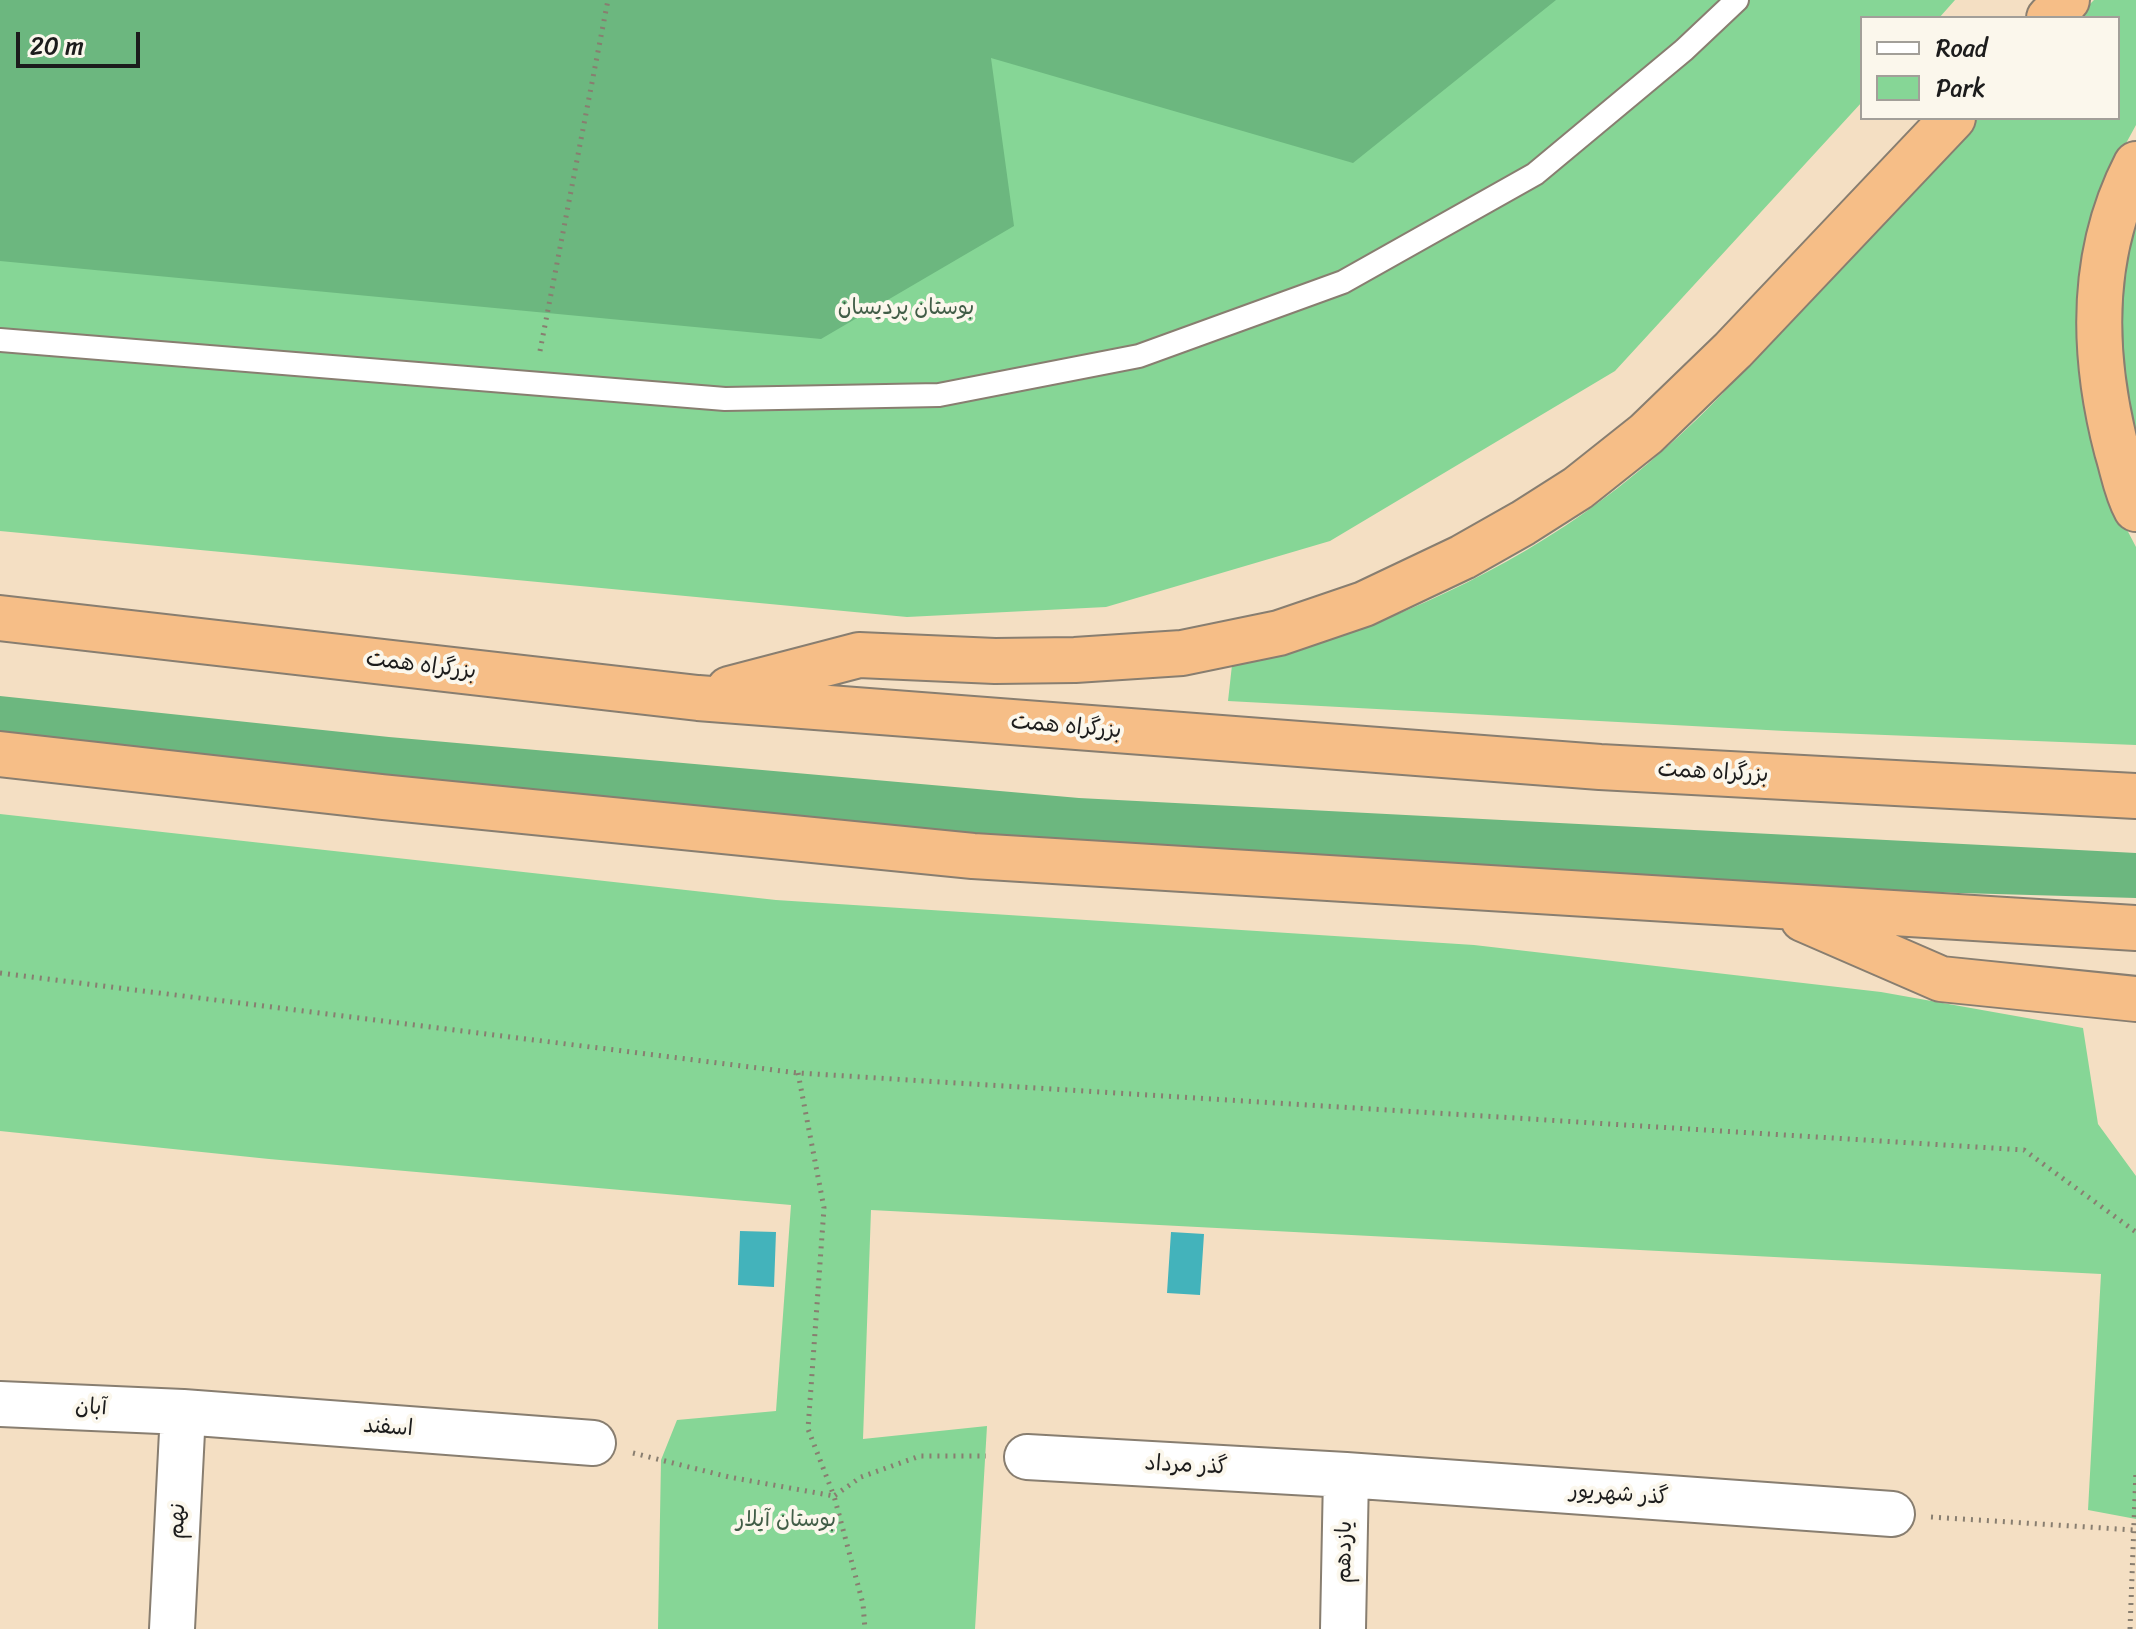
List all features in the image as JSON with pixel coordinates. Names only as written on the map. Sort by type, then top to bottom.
[{"type":"highway","points":[[2051,16],[2067,0]]},
{"type":"highway","points":[[698,698],[859,655],[995,661],[1075,660],[1182,653],[1279,633],[1364,604],[1463,557],[1523,523],[1578,488],[1646,434],[1733,350],[1951,120]]},
{"type":"highway","points":[[2136,164],[2111,229],[2099,296],[2101,368],[2113,436],[2130,498],[2136,509]]},
{"type":"highway","name":"بزرگراه همت","points":[[0,618],[698,698],[1600,767],[2136,796]]},
{"type":"highway","points":[[0,754],[382,797],[973,856],[2136,928]]},
{"type":"highway","points":[[1776,906],[1941,979],[2136,999]]},
{"type":"street","name":"آبان","points":[[0,1404],[183,1412]]},
{"type":"street","name":"اسفند","points":[[183,1412],[593,1443]]},
{"type":"street","name":"نهم","points":[[172,1629],[183,1412]]},
{"type":"street","name":"گذر مرداد","points":[[1027,1457],[1346,1475]]},
{"type":"street","name":"گذر شهریور","points":[[1346,1475],[1892,1514]]},
{"type":"street","name":"یازدهم","points":[[1343,1629],[1346,1475]]},
{"type":"lane","points":[[0,340],[725,399],[939,395],[1139,356],[1343,282],[1535,174],[1684,50],[1737,0]]},
{"type":"path","points":[[534,383],[608,0]]},
{"type":"path","points":[[0,973],[798,1073],[2024,1150],[2136,1232]]},
{"type":"path","points":[[798,1073],[824,1208],[808,1429],[834,1496],[863,1604],[865,1629]]},
{"type":"path","points":[[661,1460],[729,1477],[834,1496],[861,1477],[920,1456],[1027,1457]]},
{"type":"path","points":[[2130,1629],[2136,1470]]},
{"type":"path","points":[[1892,1514],[2134,1530]]},
{"type":"green space","name":"بوستان پردیسان","points":[[0,0],[1955,0],[1941,16],[1860,16],[1860,104],[1615,371],[1330,541],[1106,607],[907,617],[0,531]]},
{"type":"green space","points":[[0,0],[1556,0],[1353,163],[991,58],[1014,226],[821,339],[0,261]]},
{"type":"green space","points":[[2094,0],[2136,0],[2136,125],[2118,158],[2112,501],[2136,547],[2136,745],[1785,731],[1228,701],[1232,665],[1320,642],[1446,593],[1526,550],[1607,496],[1668,446],[1723,393],[1848,262],[1976,120],[2120,120],[2120,16],[2078,16]]},
{"type":"green space","points":[[2136,209],[2136,448],[2119,334],[2124,247]]},
{"type":"green space","points":[[0,696],[389,737],[1079,798],[2136,853],[2136,898],[1644,884],[781,821],[0,737]]},
{"type":"green space","name":"بوستان آیلار","points":[[0,814],[776,900],[1474,945],[1881,992],[2083,1028],[2098,1124],[2136,1176],[2136,1519],[2088,1510],[2101,1274],[871,1210],[863,1439],[987,1426],[975,1629],[658,1629],[661,1460],[677,1420],[776,1411],[791,1205],[269,1159],[0,1131]]},
{"type":"water","points":[[740,1231],[776,1232],[774,1287],[738,1285]]},
{"type":"water","points":[[1171,1232],[1204,1234],[1200,1295],[1167,1293]]}]
